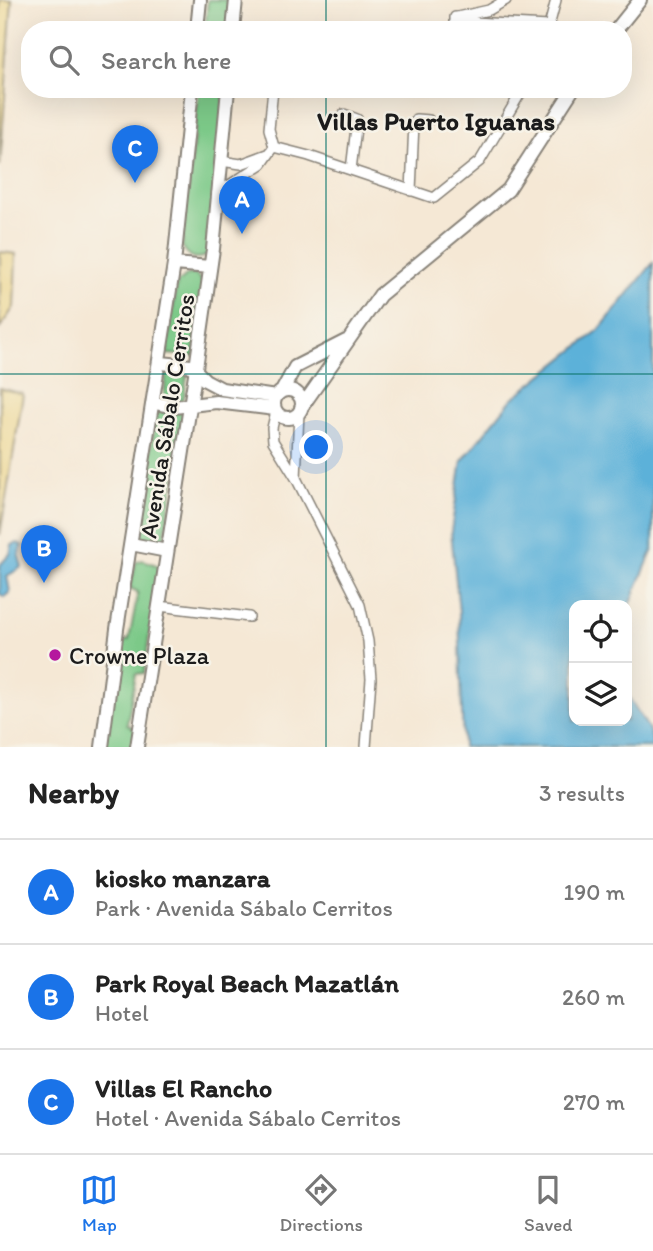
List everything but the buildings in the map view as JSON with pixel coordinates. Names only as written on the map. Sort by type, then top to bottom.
[{"type":"main road","points":[[198,21],[200,0]]},
{"type":"main road","points":[[234,21],[236,0]]},
{"type":"main road","points":[[623,21],[640,0]]},
{"type":"main road","name":"Avenida Sábalo Cerritos","points":[[102,747],[131,544],[161,363],[191,98]]},
{"type":"main road","name":"Avenida Sábalo Cerritos","points":[[137,747],[197,368],[227,98]]},
{"type":"main road","points":[[161,363],[180,362],[197,368],[205,380],[222,389],[277,402],[287,417],[300,410],[346,341],[391,285],[508,190],[567,98]]},
{"type":"main road","points":[[174,264],[210,267]]},
{"type":"main road","points":[[277,402],[295,368],[346,341]]},
{"type":"main road","points":[[155,402],[174,407],[216,402],[277,402],[295,392],[300,399],[300,410]]},
{"type":"main road","points":[[131,544],[167,551]]},
{"type":"street","points":[[455,21],[455,17],[478,13],[506,0]]},
{"type":"street","points":[[550,21],[556,0]]},
{"type":"street","points":[[218,193],[250,167],[266,160],[271,151],[272,98]]},
{"type":"street","points":[[271,151],[351,170],[434,198],[480,161],[519,98]]},
{"type":"street","points":[[344,114],[357,119],[351,170]]},
{"type":"street","points":[[411,191],[414,123],[416,120],[429,120]]},
{"type":"street","points":[[221,161],[250,167]]},
{"type":"street","points":[[277,402],[272,428],[273,441],[296,478],[352,585],[363,614],[368,641],[371,701],[366,747]]},
{"type":"street","points":[[296,478],[300,410]]},
{"type":"street","points":[[159,606],[249,617]]},
{"type":"green space","points":[[208,0],[235,0],[233,21],[206,21]]},
{"type":"green space","points":[[198,98],[224,98],[208,255],[200,258],[190,256],[182,246]]},
{"type":"green space","points":[[189,274],[196,275],[205,284],[194,356],[166,354],[177,283]]},
{"type":"green space","points":[[167,365],[188,368],[184,398],[180,401],[167,400],[164,395]]},
{"type":"green space","points":[[157,409],[180,411],[184,414],[164,543],[155,548],[140,540],[138,535]]},
{"type":"green space","points":[[143,560],[159,566],[144,673],[136,674],[127,724],[136,729],[132,747],[104,747],[120,642],[129,640],[138,592],[130,588],[136,562]]},
{"type":"sand","points":[[0,0],[12,0],[0,166]]},
{"type":"sand","points":[[0,252],[16,254],[14,307],[0,328]]},
{"type":"sand","points":[[0,388],[23,394],[0,535]]},
{"type":"water","points":[[653,263],[653,549],[632,600],[569,600],[569,726],[632,726],[632,702],[647,726],[653,747],[463,747],[459,612],[451,531],[462,461],[512,399],[599,330]]},
{"type":"water","points":[[18,543],[22,546],[19,556],[22,567],[7,576],[10,592],[4,597],[0,594],[0,565],[10,554],[12,545]]},
{"type":"place","name":"Villas El Rancho","points":[[135,183]]},
{"type":"place","name":"kiosko manzara","points":[[242,234]]},
{"type":"place","name":"Park Royal Beach Mazatlán","points":[[44,583]]},
{"type":"place","name":"Crowne Plaza","points":[[55,655]]},
{"type":"district","name":"Villas Puerto Iguanas","points":[[436,121]]}]
